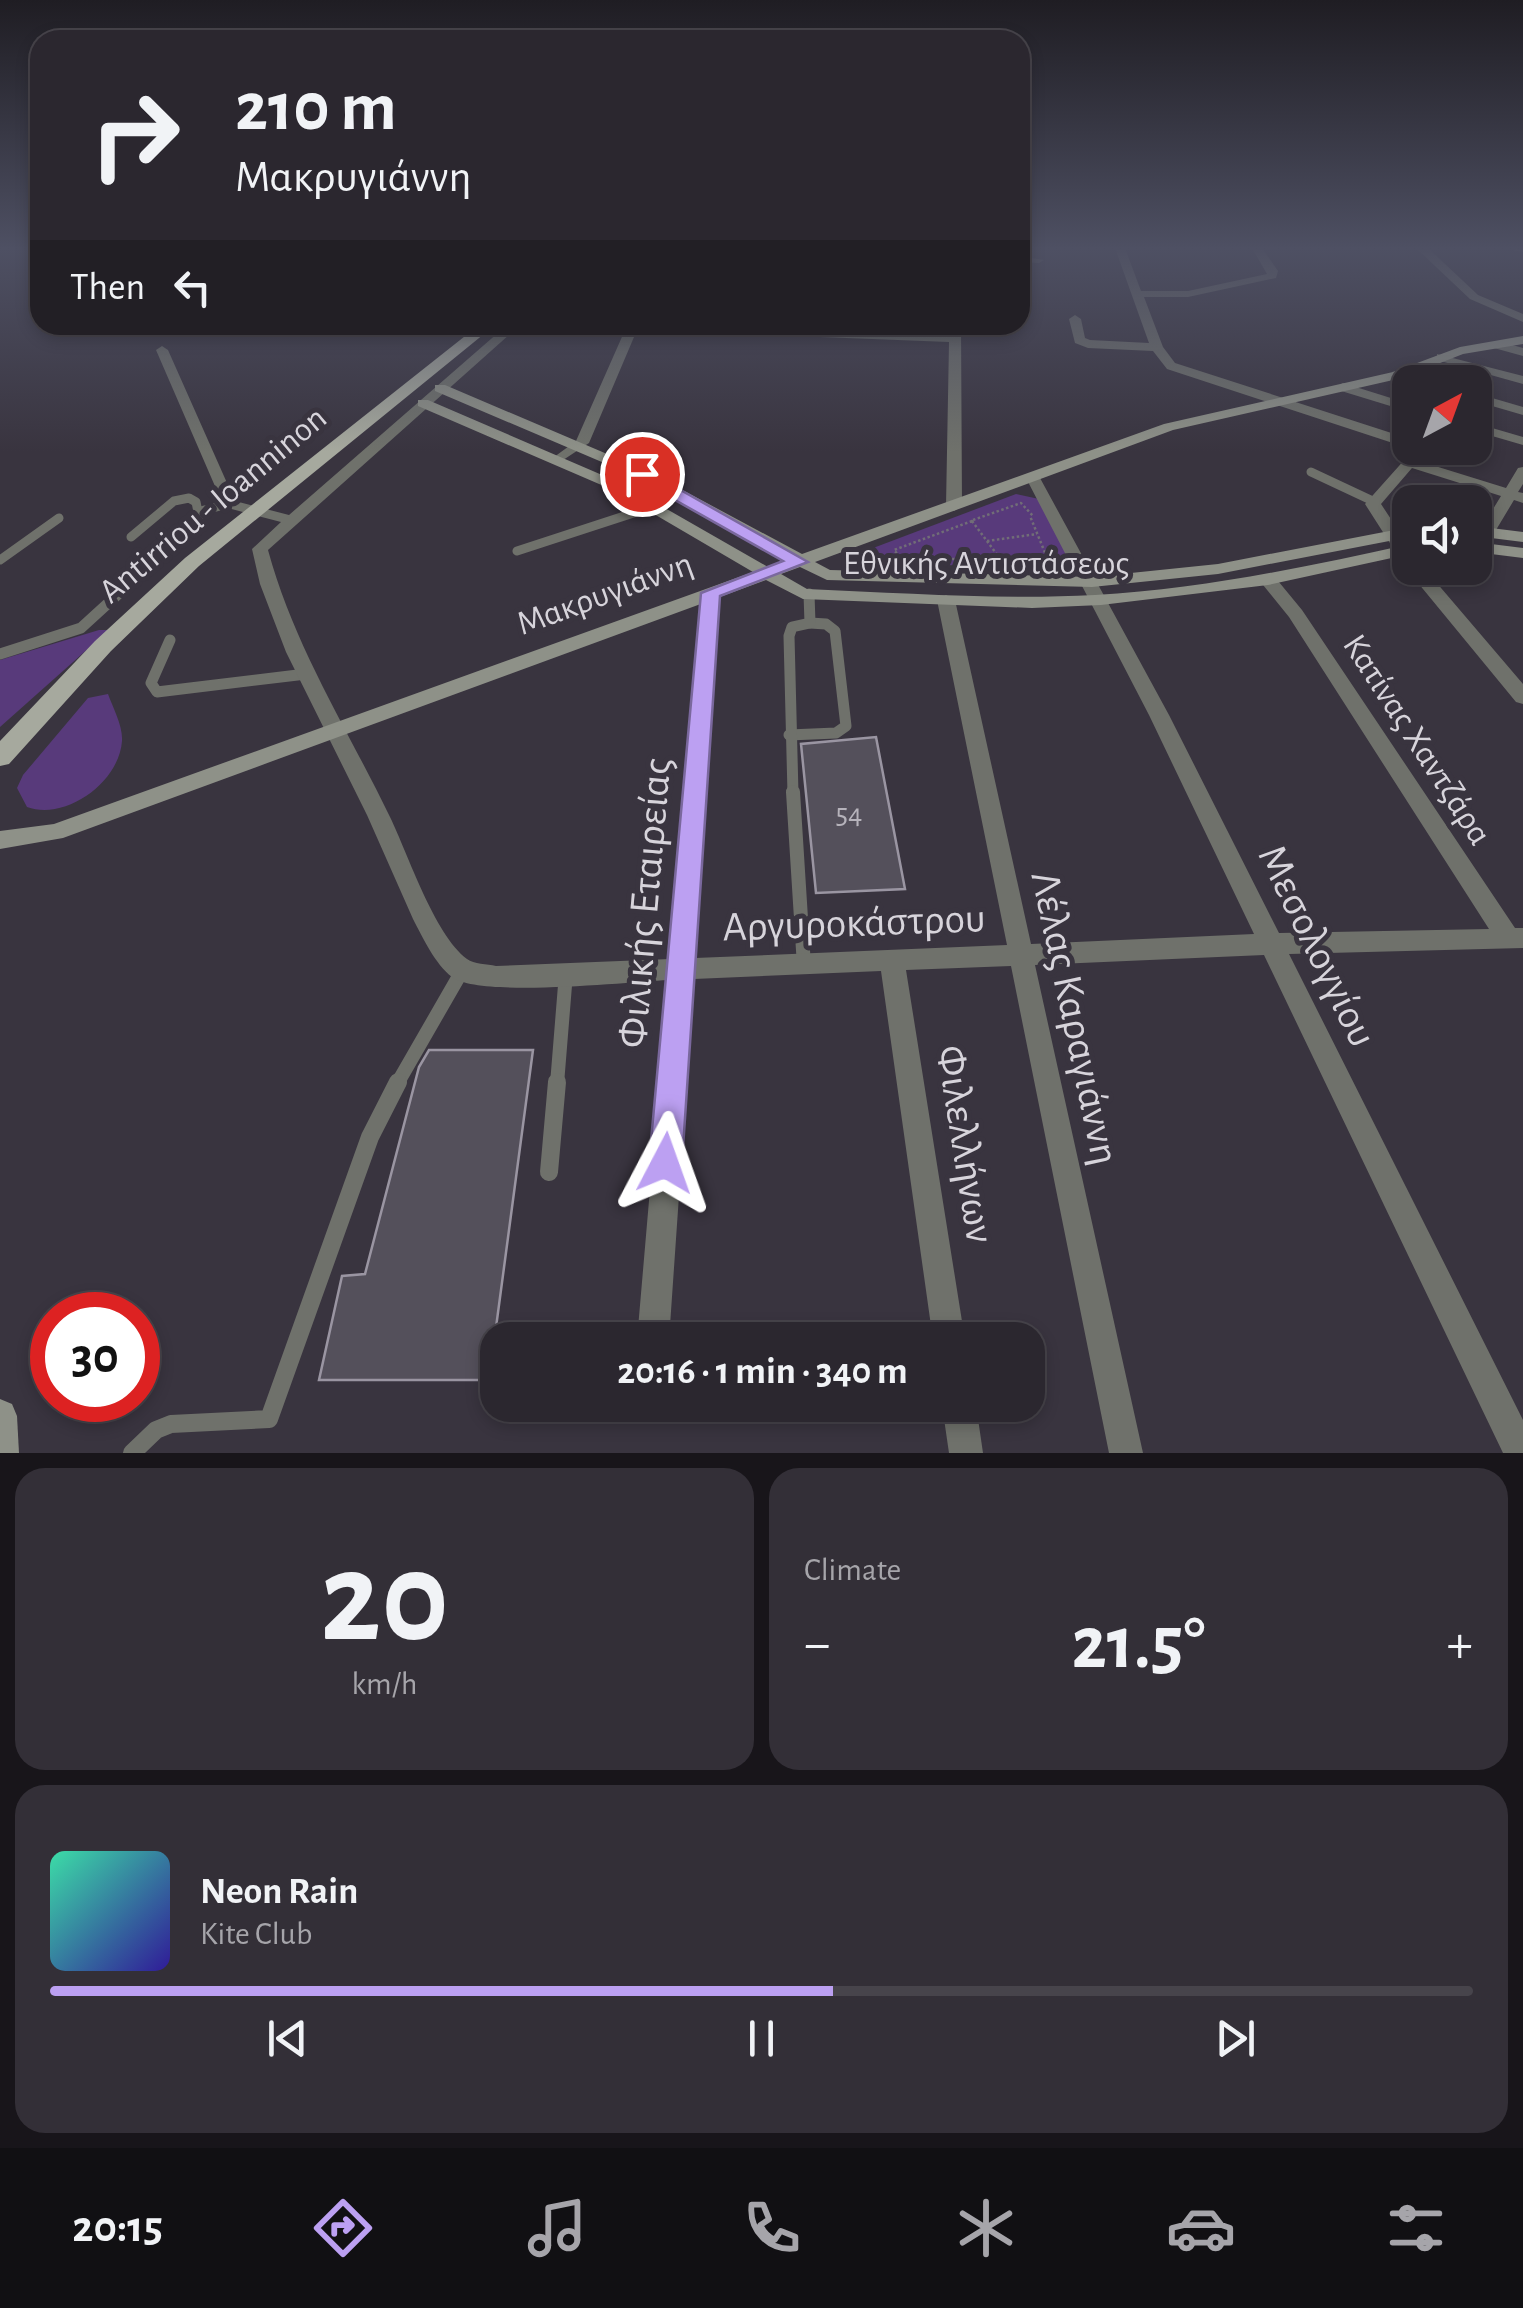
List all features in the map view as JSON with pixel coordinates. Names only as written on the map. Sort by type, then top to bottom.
[{"type":"main road","name":"Antirriou - Ioanninon","points":[[0,757],[116,634],[252,511],[475,335]]},
{"type":"street","points":[[1145,316],[1157,347],[1171,366],[1392,438]]},
{"type":"street","points":[[1075,319],[1080,340],[1088,344],[1157,347]]},
{"type":"street","points":[[462,971],[438,941],[306,674],[260,552],[264,543],[502,335]]},
{"type":"street","points":[[556,460],[579,447],[628,335]]},
{"type":"street","points":[[954,335],[954,506]]},
{"type":"street","name":"Μακρυγιάννη","points":[[1421,365],[1441,357],[1523,340]]},
{"type":"street","points":[[1498,345],[1523,352]]},
{"type":"street","points":[[162,350],[230,504],[290,520]]},
{"type":"street","points":[[1441,357],[1523,380]]},
{"type":"street","name":"Μακρυγιάννη","points":[[2,846],[55,832],[1169,427],[1392,376]]},
{"type":"street","name":"Εθνικής Αντιστάσεως","points":[[440,388],[694,500],[798,562],[828,575],[1014,583],[1097,591],[1218,569],[1392,550]]},
{"type":"street","points":[[1343,388],[1392,403]]},
{"type":"street","name":"Εθνικής Αντιστάσεως","points":[[423,403],[655,506],[765,574],[810,594],[946,600],[1268,580],[1392,552]]},
{"type":"street","points":[[1492,403],[1523,411]]},
{"type":"street","points":[[371,417],[400,422]]},
{"type":"street","points":[[1492,432],[1523,441]]},
{"type":"street","points":[[1392,531],[1374,502],[1405,465]]},
{"type":"street","points":[[1418,465],[1516,496]]},
{"type":"street","points":[[1492,521],[1516,496],[1523,471]]},
{"type":"street","name":"Μεσολογγίου","points":[[1033,478],[1041,522],[1097,591],[1521,1453]]},
{"type":"street","points":[[1492,533],[1523,537]]},
{"type":"street","points":[[1492,549],[1523,554]]},
{"type":"street","name":"Κατίνας Χαντζάρα","points":[[1268,580],[1296,614],[1516,938]]},
{"type":"street","points":[[1429,585],[1523,697]]},
{"type":"street","name":"Φιλικής Εταιρείας","points":[[654,1322],[711,593]]},
{"type":"street","name":"Λέλας Καραγιάννη","points":[[946,600],[1126,1453]]},
{"type":"street","name":"Αργυροκάστρου","points":[[462,971],[496,977],[1021,958],[1271,944],[1516,938]]},
{"type":"street","name":"Φιλελλήνων","points":[[892,961],[946,1322]]},
{"type":"street","points":[[0,1416],[2,1453]]},
{"type":"street","points":[[961,1422],[966,1453]]},
{"type":"lane","points":[[1311,472],[1374,502]]},
{"type":"lane","points":[[131,537],[174,501],[192,498],[200,511]]},
{"type":"lane","points":[[0,654],[83,627],[200,511],[230,504]]},
{"type":"lane","points":[[517,551],[655,506]]},
{"type":"lane","points":[[0,560],[59,518]]},
{"type":"lane","points":[[810,594],[810,623]]},
{"type":"lane","points":[[789,735],[836,733],[846,726],[834,630],[826,624],[796,624],[788,636],[789,735],[804,966]]},
{"type":"lane","points":[[170,640],[150,683],[157,692],[306,674]]},
{"type":"lane","points":[[132,1453],[156,1430],[172,1424],[269,1419],[335,1225],[370,1137],[420,1040],[462,971]]},
{"type":"lane","points":[[549,1172],[566,974]]},
{"type":"path","points":[[1021,503],[1041,522],[1048,560],[901,558],[894,550],[972,520],[1021,503]]},
{"type":"path","points":[[954,506],[972,520],[1001,560]]},
{"type":"path","points":[[987,541],[1041,522]]},
{"type":"shaded area","points":[[1016,494],[1039,499],[1078,566],[982,567],[844,559]]},
{"type":"shaded area","points":[[109,630],[0,727],[0,660]]},
{"type":"shaded area","points":[[108,694],[122,735],[119,756],[111,771],[88,795],[73,803],[42,810],[27,807],[17,788],[23,775],[88,698]]},
{"type":"building","points":[[876,737],[905,889],[816,893],[801,744]]},
{"type":"building","points":[[429,1050],[533,1050],[497,1322],[480,1322],[480,1380],[319,1380],[342,1276],[365,1274],[419,1067]]},
{"type":"route","points":[[642,474],[798,562],[711,593],[665,1163]]}]
